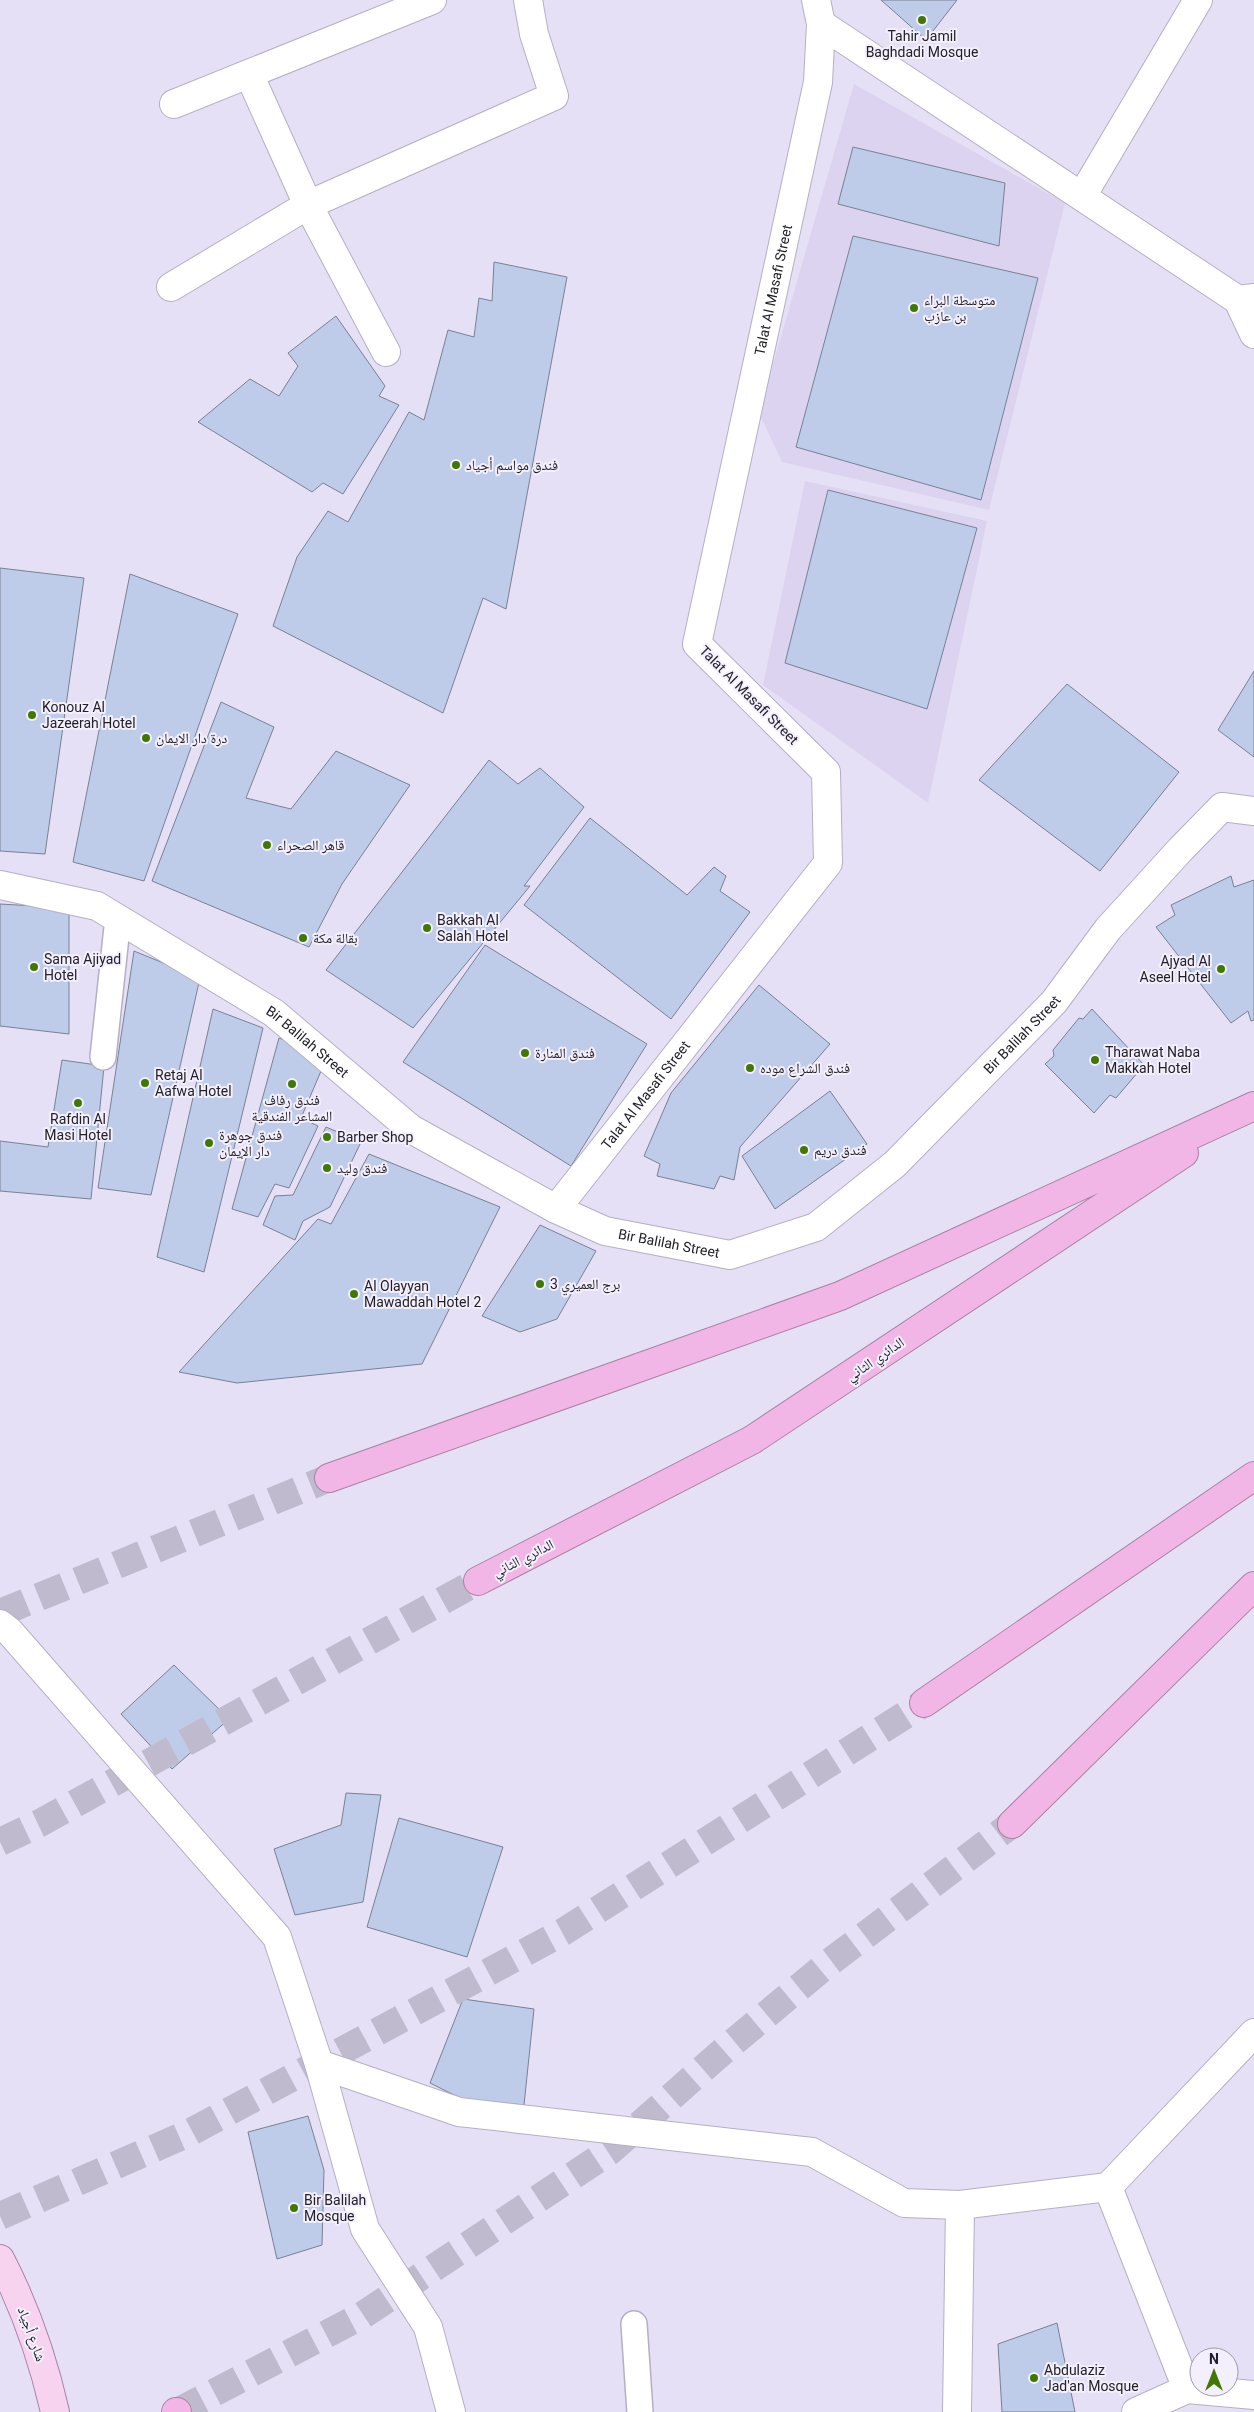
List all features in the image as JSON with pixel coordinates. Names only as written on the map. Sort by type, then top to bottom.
[{"type":"highway","points":[[329,1478],[840,1296],[1254,1106]]},
{"type":"highway","name":"الدائري الثاني","points":[[478,1581],[752,1440],[1254,1106]]},
{"type":"highway","points":[[924,1703],[1254,1476]]},
{"type":"highway","points":[[1012,1824],[1254,1586]]},
{"type":"main road","name":"شارع أجياد","points":[[0,2259],[14,2287],[46,2373],[55,2412]]},
{"type":"street","points":[[174,104],[432,0]]},
{"type":"street","points":[[172,287],[308,205],[554,96],[534,34],[528,0]]},
{"type":"street","points":[[1082,196],[1198,0]]},
{"type":"street","points":[[818,12],[1082,196],[1246,299],[1254,334]]},
{"type":"street","name":"Talat Al Masafi Street","points":[[556,1209],[828,863],[826,772],[697,644],[818,82],[818,12]]},
{"type":"street","points":[[249,74],[308,205],[386,352]]},
{"type":"street","name":"Bir Balilah Street","points":[[0,886],[97,906],[118,918],[274,1013],[411,1129],[556,1209],[605,1231],[730,1255],[816,1227],[894,1164],[1047,1009],[1108,929],[1222,807],[1254,811]]},
{"type":"street","points":[[0,1624],[9,1631],[103,1736],[277,1937],[319,2064],[365,2229],[428,2327],[451,2412]]},
{"type":"street","points":[[319,2064],[459,2112],[812,2152],[904,2203],[960,2205],[1108,2187],[1254,2033]]},
{"type":"street","points":[[1108,2187],[1187,2389]]},
{"type":"street","points":[[957,2412],[960,2205]]},
{"type":"street","points":[[1136,2412],[1187,2389],[1254,2395]]},
{"type":"lane","points":[[103,1057],[118,918]]},
{"type":"lane","points":[[634,2324],[640,2412]]},
{"type":"shaded area","name":"متوسطة البراء بن عازب","points":[[854,84],[1065,203],[989,510],[782,462],[759,413]]},
{"type":"shaded area","points":[[805,481],[987,521],[928,803],[763,685]]},
{"type":"building","name":"Tahir Jamil Baghdadi Mosque","points":[[881,0],[957,0],[926,40]]},
{"type":"building","points":[[853,147],[1005,183],[999,246],[838,204]]},
{"type":"building","points":[[853,236],[1038,278],[981,500],[796,447]]},
{"type":"building","name":"فندق مواسم أجياد","points":[[494,262],[567,277],[506,609],[483,598],[443,713],[273,626],[297,557],[328,511],[348,522],[409,412],[424,420],[448,330],[474,337],[479,298],[492,301]]},
{"type":"building","points":[[336,316],[385,386],[379,396],[399,405],[343,494],[323,483],[312,492],[198,422],[250,379],[279,396],[298,366],[288,353]]},
{"type":"building","points":[[828,490],[977,528],[927,709],[785,663]]},
{"type":"building","name":"Konouz Al Jazeerah Hotel","points":[[0,568],[84,578],[45,854],[0,851]]},
{"type":"building","name":"درة دار الايمان","points":[[130,574],[238,614],[144,881],[73,862]]},
{"type":"building","points":[[1254,671],[1254,757],[1218,730]]},
{"type":"building","points":[[1067,684],[1179,772],[1100,871],[979,780]]},
{"type":"building","name":"قاهر الصحراء","points":[[221,702],[274,727],[246,798],[291,809],[336,751],[410,785],[342,884],[309,947],[152,881]]},
{"type":"building","name":"Bakkah Al Salah Hotel","points":[[489,760],[518,784],[540,768],[584,807],[524,886],[530,886],[413,1028],[326,970]]},
{"type":"building","points":[[590,818],[687,895],[714,867],[726,876],[720,891],[750,912],[671,1019],[524,905]]},
{"type":"building","name":"Ajyad Al Aseel Hotel","points":[[1231,876],[1234,887],[1254,880],[1254,1020],[1251,1021],[1248,1011],[1231,1023],[1156,927],[1175,915],[1171,905]]},
{"type":"building","name":"Sama Ajiyad Hotel","points":[[0,904],[69,908],[69,1034],[0,1026]]},
{"type":"building","name":"فندق المنارة","points":[[485,945],[647,1044],[571,1166],[403,1062]]},
{"type":"building","name":"Retaj Al Aafwa Hotel","points":[[134,951],[200,978],[151,1195],[98,1188]]},
{"type":"building","name":"فندق الشراع موده","points":[[759,985],[830,1044],[740,1147],[734,1180],[720,1176],[714,1189],[657,1176],[660,1164],[644,1156],[671,1093]]},
{"type":"building","name":"فندق جوهرة دار الإيمان","points":[[213,1009],[263,1028],[204,1272],[157,1257]]},
{"type":"building","name":"Tharawat Naba Makkah Hotel","points":[[1092,1009],[1144,1065],[1116,1098],[1110,1095],[1094,1113],[1045,1064],[1054,1056],[1053,1050],[1079,1018],[1083,1019]]},
{"type":"building","points":[[279,1038],[307,1048],[307,1060],[324,1064],[301,1118],[318,1126],[289,1188],[275,1184],[258,1217],[232,1209]]},
{"type":"building","name":"Rafdin Al Masi Hotel","points":[[62,1060],[104,1066],[91,1199],[0,1191],[0,1141],[48,1147]]},
{"type":"building","name":"فندق دريم","points":[[830,1091],[867,1144],[775,1209],[742,1156]]},
{"type":"building","name":"فندق وليد","points":[[326,1127],[361,1142],[330,1207],[303,1221],[295,1240],[263,1225],[275,1196],[293,1195]]},
{"type":"building","name":"Al Olayyan Mawaddah Hotel 2","points":[[369,1154],[500,1207],[422,1364],[237,1383],[179,1372],[318,1219],[331,1224]]},
{"type":"building","name":"برج العميري 3","points":[[540,1225],[596,1251],[557,1319],[520,1332],[482,1316]]},
{"type":"building","points":[[174,1665],[229,1719],[172,1769],[121,1714]]},
{"type":"building","points":[[346,1793],[381,1795],[363,1902],[295,1915],[274,1849],[341,1825]]},
{"type":"building","points":[[399,1818],[503,1847],[467,1957],[367,1927]]},
{"type":"building","points":[[463,1999],[534,2009],[524,2105],[462,2099],[430,2083]]},
{"type":"building","name":"Bir Balilah Mosque","points":[[308,2116],[324,2170],[322,2245],[277,2259],[248,2132]]},
{"type":"building","name":"Abdulaziz Jad'an Mosque","points":[[1057,2323],[1075,2412],[1002,2412],[998,2344]]},
{"type":"tunnel","points":[[0,1613],[329,1478]]},
{"type":"tunnel","points":[[0,1842],[40,1823],[478,1581]]},
{"type":"tunnel","points":[[0,2216],[187,2134],[563,1932],[924,1703]]},
{"type":"tunnel","points":[[177,2412],[363,2315],[610,2151],[730,2045],[826,1965],[1012,1824]]},
{"type":"place","name":"Tahir Jamil Baghdadi Mosque","points":[[922,20]]},
{"type":"place","name":"متوسطة البراء بن عازب","points":[[914,308]]},
{"type":"place","name":"فندق مواسم أجياد","points":[[456,465]]},
{"type":"place","name":"Konouz Al Jazeerah Hotel","points":[[32,715]]},
{"type":"place","name":"درة دار الايمان","points":[[146,738]]},
{"type":"place","name":"قاهر الصحراء","points":[[267,845]]},
{"type":"place","name":"Bakkah Al Salah Hotel","points":[[427,928]]},
{"type":"place","name":"بقالة مكة","points":[[303,938]]},
{"type":"place","name":"Sama Ajiyad Hotel","points":[[34,967]]},
{"type":"place","name":"Ajyad Al Aseel Hotel","points":[[1221,969]]},
{"type":"place","name":"فندق المنارة","points":[[525,1053]]},
{"type":"place","name":"Tharawat Naba Makkah Hotel","points":[[1095,1060]]},
{"type":"place","name":"فندق الشراع موده","points":[[750,1068]]},
{"type":"place","name":"Retaj Al Aafwa Hotel","points":[[145,1083]]},
{"type":"place","name":"فندق رفاف المشاعر الفندقية","points":[[292,1084]]},
{"type":"place","name":"Rafdin Al Masi Hotel","points":[[78,1103]]},
{"type":"place","name":"Barber Shop","points":[[327,1137]]},
{"type":"place","name":"فندق جوهرة دار الإيمان","points":[[209,1143]]},
{"type":"place","name":"فندق دريم","points":[[804,1150]]},
{"type":"place","name":"فندق وليد","points":[[327,1168]]},
{"type":"place","name":"برج العميري 3","points":[[540,1284]]},
{"type":"place","name":"Al Olayyan Mawaddah Hotel 2","points":[[354,1294]]},
{"type":"place","name":"Bir Balilah Mosque","points":[[294,2208]]},
{"type":"place","name":"Abdulaziz Jad'an Mosque","points":[[1034,2378]]}]
